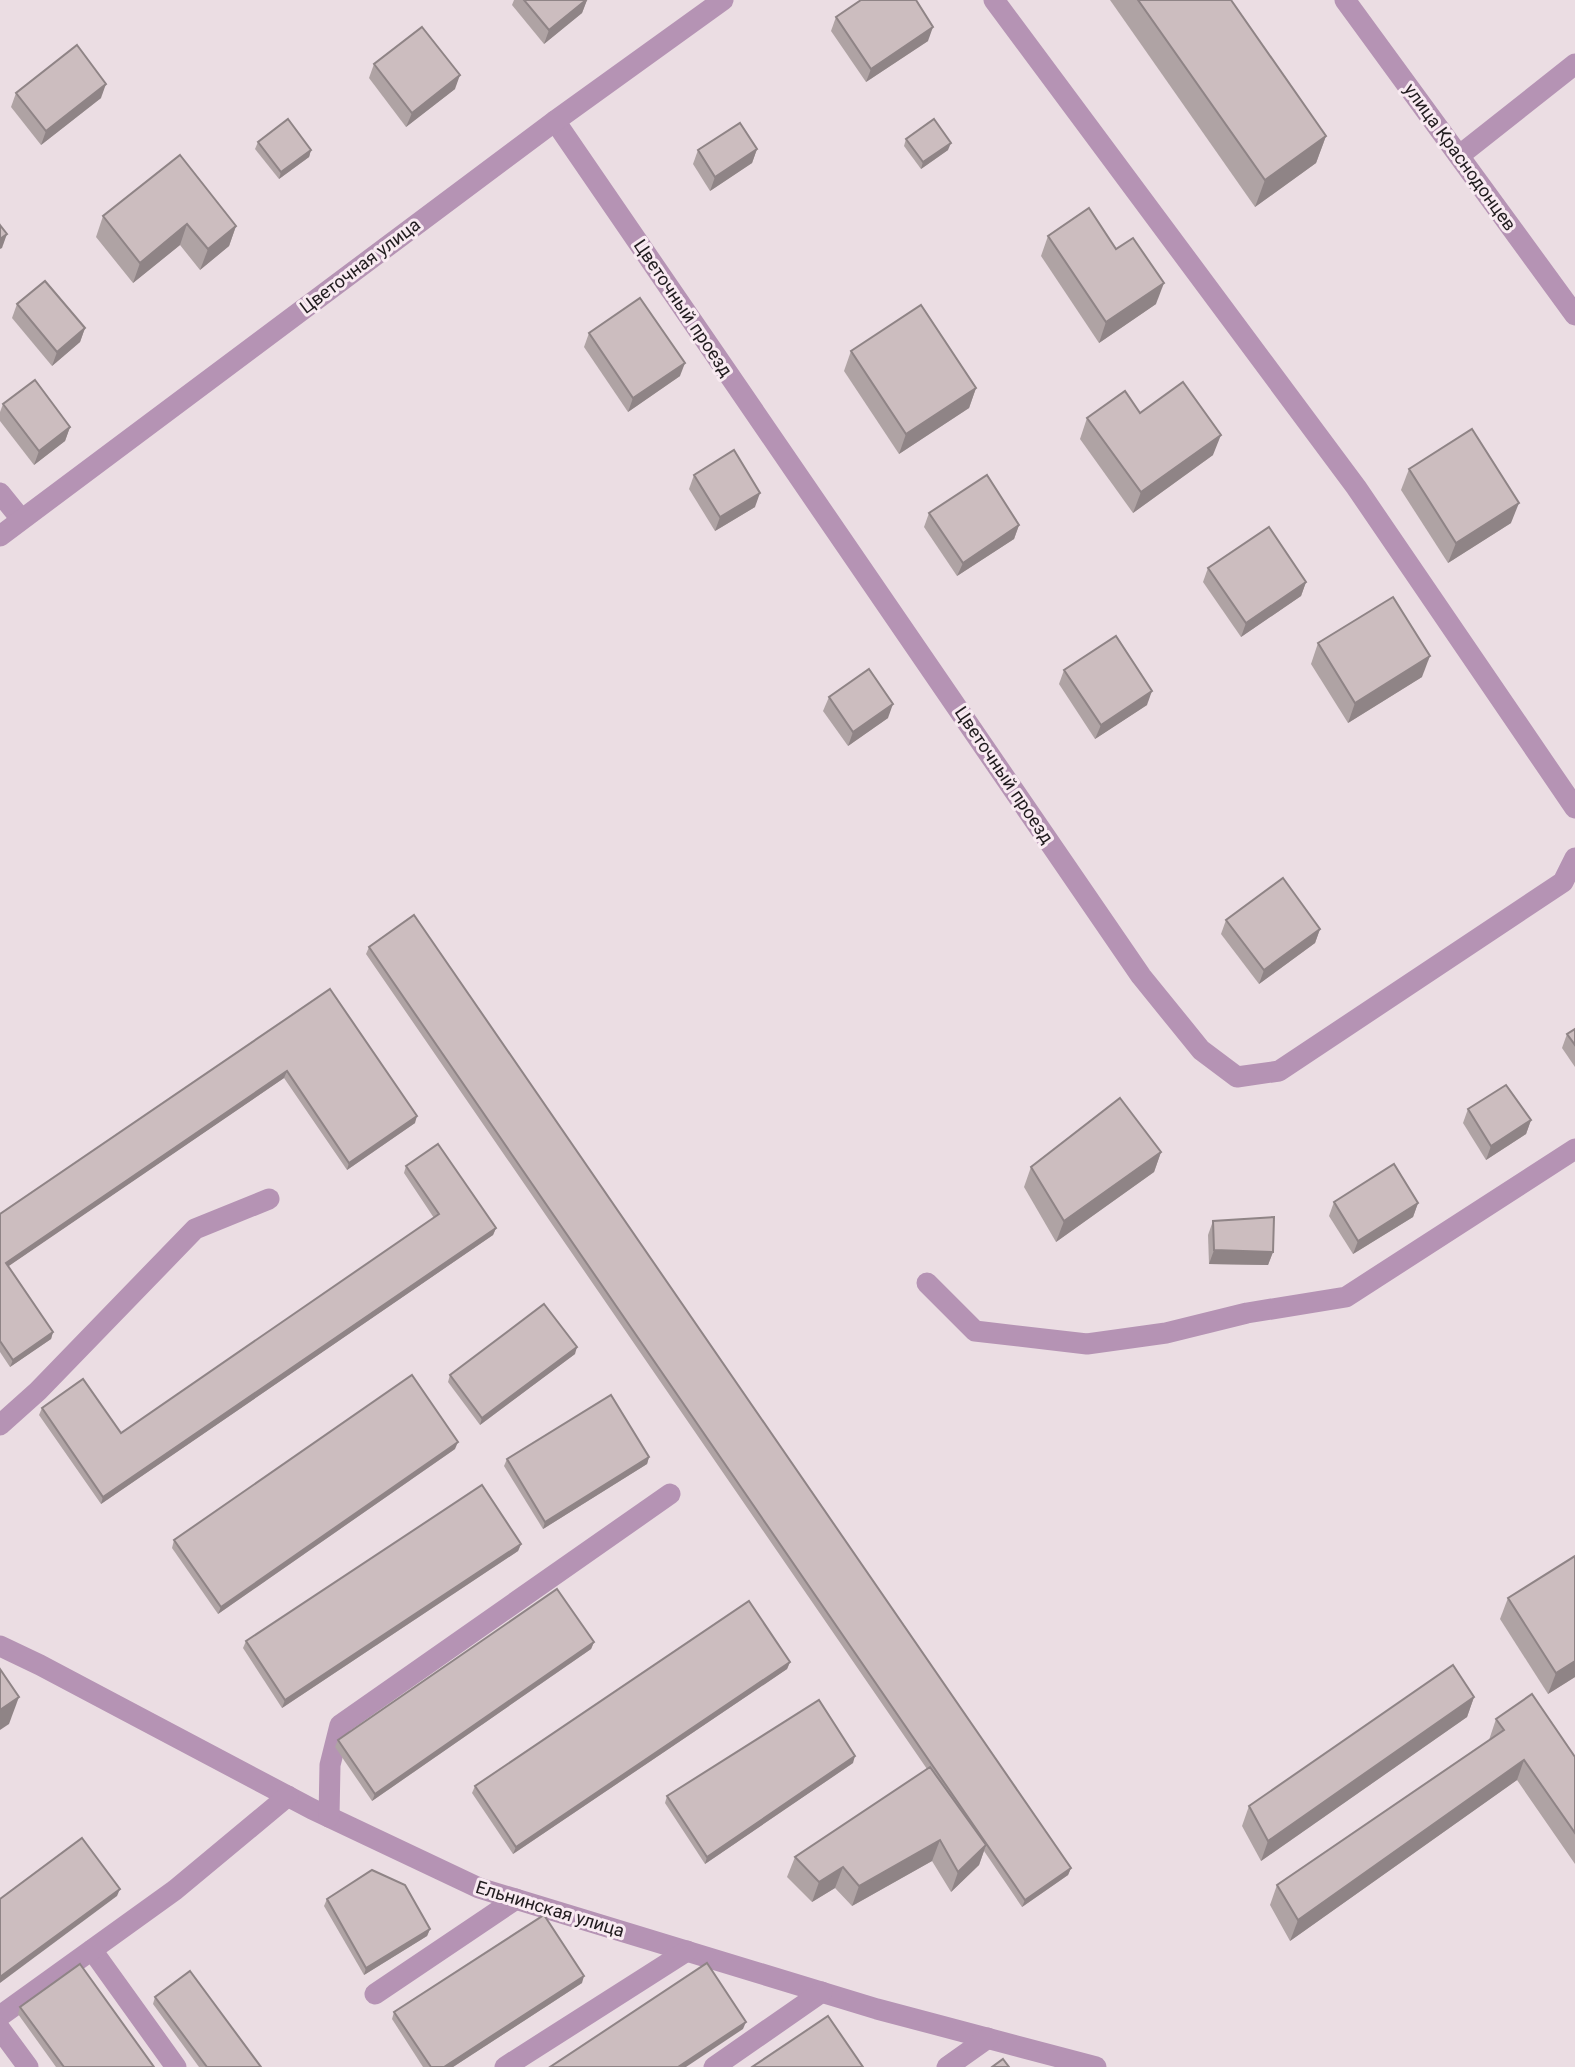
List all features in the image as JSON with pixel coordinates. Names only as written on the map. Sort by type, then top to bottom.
[{"type":"street","name":"Цветочная улица","points":[[0,536],[555,121],[723,0]]},
{"type":"street","points":[[994,0],[1356,487],[1575,807]]},
{"type":"street","name":"улица Краснодонцев","points":[[1345,0],[1575,315]]},
{"type":"street","points":[[1460,155],[1575,64]]},
{"type":"street","name":"Цветочный проезд","points":[[555,121],[1141,976],[1201,1050],[1237,1077],[1279,1071],[1563,881],[1575,858]]},
{"type":"street","points":[[0,493],[21,519]]},
{"type":"street","points":[[927,1283],[975,1331],[1087,1344],[1166,1333],[1247,1313],[1346,1297],[1575,1149]]},
{"type":"street","points":[[0,1425],[38,1391],[194,1229],[269,1199]]},
{"type":"street","points":[[330,1817],[330,1765],[340,1725],[670,1494]]},
{"type":"street","name":"Ельнинская улица","points":[[0,1646],[288,1796],[479,1888],[822,1992],[1096,2067]]},
{"type":"street","points":[[0,2016],[175,1890],[288,1796]]},
{"type":"street","points":[[375,1994],[516,1899]]},
{"type":"street","points":[[92,1950],[176,2067]]},
{"type":"street","points":[[505,2067],[687,1951]]},
{"type":"street","points":[[714,2067],[822,1992]]},
{"type":"street","points":[[0,2029],[28,2067]]},
{"type":"street","points":[[947,2067],[988,2038]]},
{"type":"building","points":[[524,0],[586,0],[549,30]]},
{"type":"building","points":[[861,0],[916,0],[933,27],[871,69],[836,17]]},
{"type":"building","points":[[1138,0],[1231,0],[1326,136],[1265,180]]},
{"type":"building","points":[[422,27],[460,75],[412,113],[374,64]]},
{"type":"building","points":[[77,45],[106,84],[46,131],[16,93]]},
{"type":"building","points":[[288,119],[311,150],[281,172],[258,142]]},
{"type":"building","points":[[934,119],[951,143],[923,162],[906,139]]},
{"type":"building","points":[[740,123],[757,149],[715,177],[698,150]]},
{"type":"building","points":[[180,155],[236,226],[208,249],[187,224],[140,263],[103,216]]},
{"type":"building","points":[[1089,208],[1116,249],[1133,238],[1164,283],[1106,322],[1048,236]]},
{"type":"building","points":[[0,225],[7,234],[0,239]]},
{"type":"building","points":[[45,281],[85,328],[57,352],[17,304]]},
{"type":"building","points":[[640,298],[685,363],[633,398],[589,333]]},
{"type":"building","points":[[921,305],[976,388],[906,434],[851,351]]},
{"type":"building","points":[[35,380],[70,427],[39,451],[3,404]]},
{"type":"building","points":[[1183,382],[1221,435],[1141,492],[1087,418],[1125,391],[1140,413]]},
{"type":"building","points":[[1472,429],[1519,503],[1456,543],[1409,469]]},
{"type":"building","points":[[734,450],[760,493],[720,517],[694,475]]},
{"type":"building","points":[[987,475],[1019,525],[963,563],[929,513]]},
{"type":"building","points":[[1269,527],[1306,582],[1246,623],[1208,568]]},
{"type":"building","points":[[1393,597],[1430,656],[1355,703],[1318,643]]},
{"type":"building","points":[[1116,636],[1152,691],[1101,725],[1064,670]]},
{"type":"building","points":[[869,669],[893,704],[853,732],[829,697]]},
{"type":"building","points":[[1283,878],[1320,929],[1264,970],[1226,920]]},
{"type":"building","points":[[414,915],[1071,1868],[1025,1900],[369,947]]},
{"type":"building","points":[[330,989],[417,1116],[349,1163],[287,1071],[6,1263],[53,1332],[13,1360],[0,1341],[0,1214]]},
{"type":"building","points":[[1575,1029],[1575,1045],[1567,1034]]},
{"type":"building","points":[[1506,1085],[1531,1120],[1491,1146],[1468,1109]]},
{"type":"building","points":[[1120,1098],[1161,1152],[1064,1221],[1031,1167]]},
{"type":"building","points":[[438,1144],[496,1228],[103,1497],[42,1408],[83,1379],[121,1433],[439,1214],[406,1166]]},
{"type":"building","points":[[1394,1164],[1418,1203],[1358,1241],[1334,1202]]},
{"type":"building","points":[[1274,1217],[1273,1252],[1214,1250],[1213,1221]]},
{"type":"building","points":[[544,1304],[577,1347],[482,1418],[450,1375]]},
{"type":"building","points":[[412,1375],[458,1442],[221,1607],[174,1540]]},
{"type":"building","points":[[611,1395],[649,1457],[545,1522],[507,1459]]},
{"type":"building","points":[[482,1485],[521,1544],[285,1700],[246,1641]]},
{"type":"building","points":[[1575,1556],[1575,1661],[1556,1673],[1508,1598]]},
{"type":"building","points":[[557,1589],[594,1642],[375,1794],[338,1740]]},
{"type":"building","points":[[749,1601],[790,1662],[516,1847],[475,1786]]},
{"type":"building","points":[[1453,1665],[1474,1697],[1268,1841],[1249,1806]]},
{"type":"building","points":[[0,1669],[19,1697],[0,1710]]},
{"type":"building","points":[[1532,1694],[1575,1757],[1575,1833],[1524,1760],[1298,1920],[1277,1885],[1504,1730],[1496,1719]]},
{"type":"building","points":[[819,1700],[855,1756],[707,1857],[667,1796]]},
{"type":"building","points":[[930,1767],[986,1845],[958,1872],[940,1840],[859,1886],[843,1867],[819,1882],[795,1857]]},
{"type":"building","points":[[82,1838],[120,1889],[0,1977],[0,1899]]},
{"type":"building","points":[[372,1870],[405,1885],[430,1929],[366,1968],[327,1899]]},
{"type":"building","points":[[544,1915],[584,1976],[444,2067],[431,2067],[394,2012]]},
{"type":"building","points":[[707,1963],[746,2022],[678,2067],[550,2067]]},
{"type":"building","points":[[80,1964],[154,2067],[64,2067],[20,2007]]},
{"type":"building","points":[[190,1971],[261,2067],[207,2067],[155,1997]]},
{"type":"building","points":[[828,2016],[863,2067],[752,2067]]},
{"type":"building","points":[[1003,2059],[1009,2067],[992,2067]]}]
